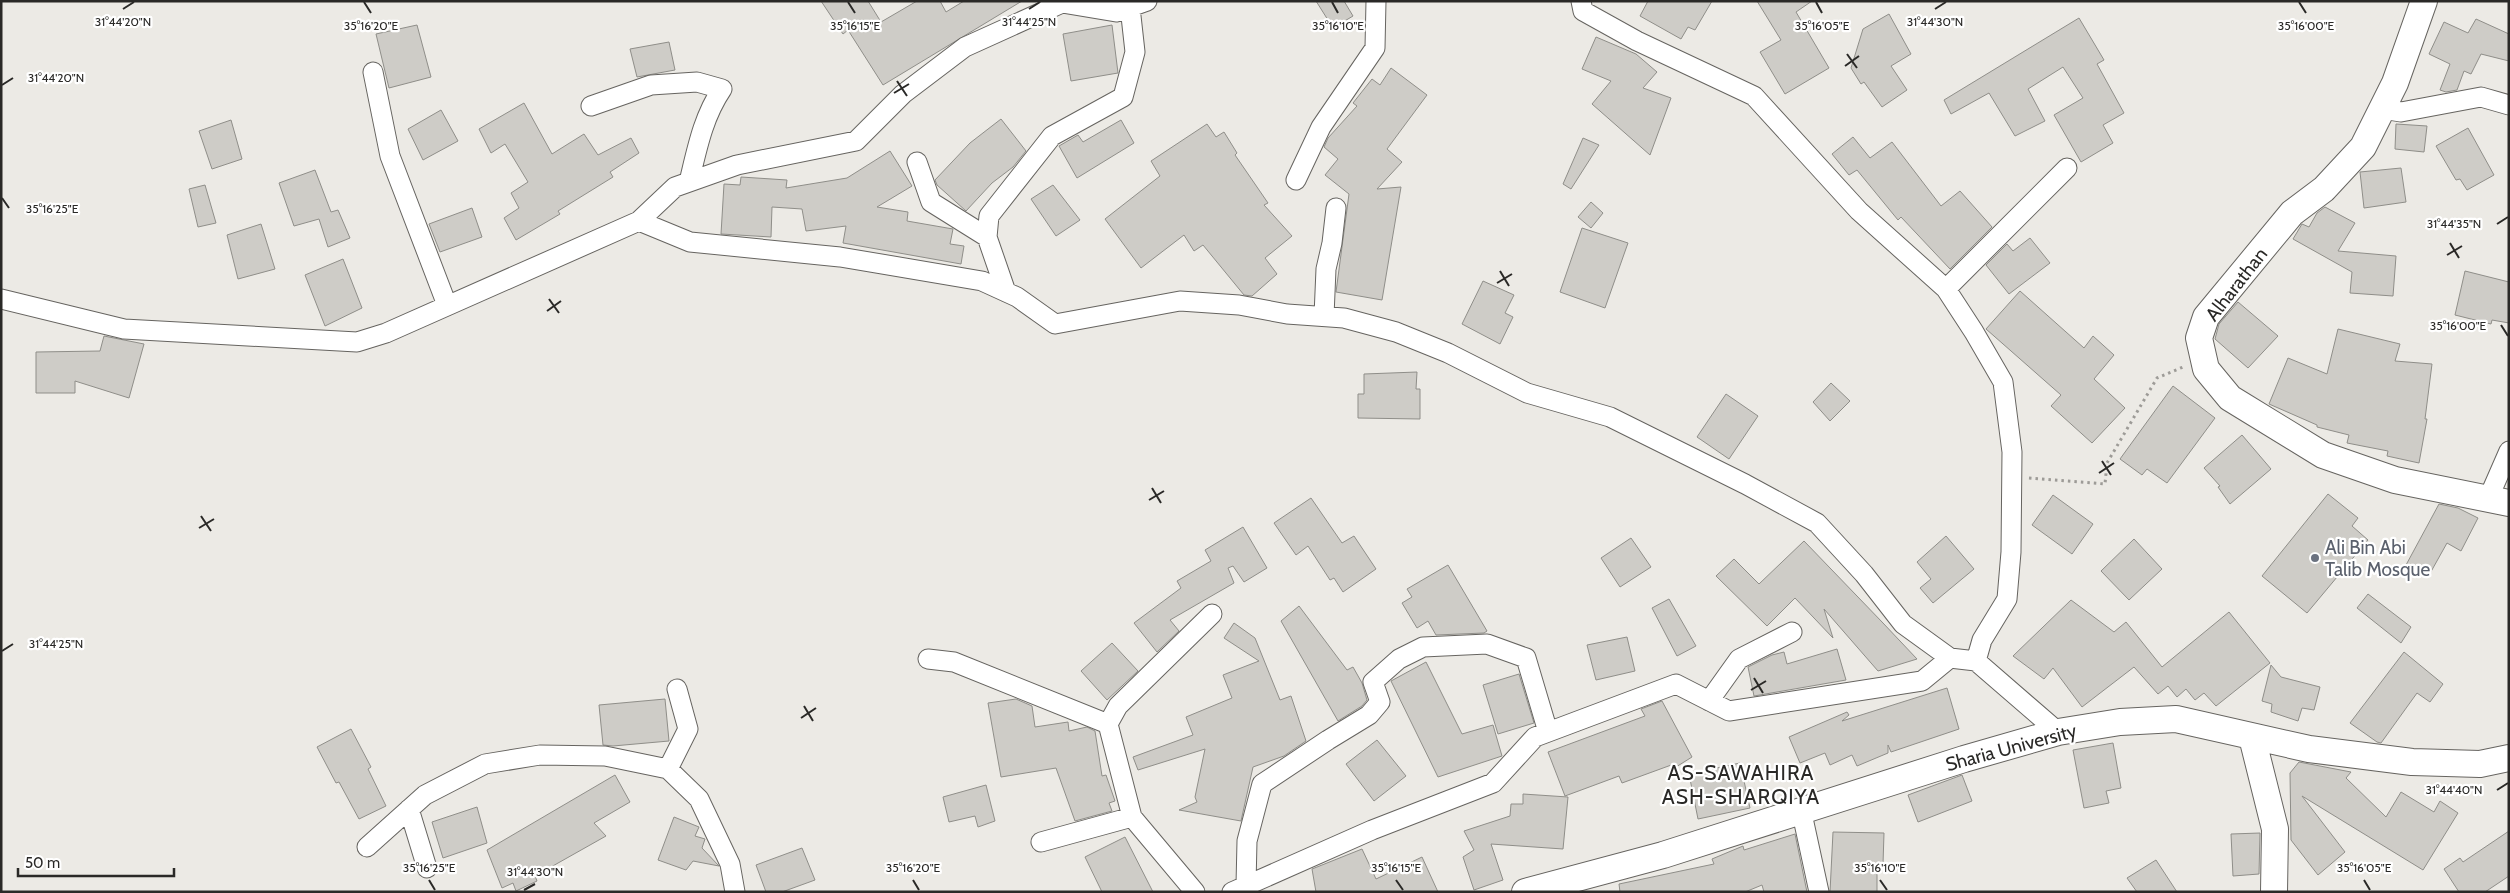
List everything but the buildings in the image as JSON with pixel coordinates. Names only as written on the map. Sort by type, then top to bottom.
[{"type":"main road","name":"Alharathan","points":[[2424,1],[2395,83],[2363,147],[2324,189],[2292,213],[2206,317],[2199,338],[2206,369],[2230,398],[2323,455],[2395,480],[2499,501]]},
{"type":"main road","name":"Sharia University","points":[[1525,892],[1663,855],[1801,809],[2058,732],[2120,722],[2176,719],[2309,748],[2412,762],[2480,764],[2509,758]]},
{"type":"main road","points":[[2252,737],[2275,829],[2274,892]]},
{"type":"street","points":[[1296,180],[1321,127],[1375,48],[1376,1]]},
{"type":"street","points":[[1581,1],[1583,11],[1606,24],[1754,96],[1859,212],[1946,289],[2002,382],[2012,452],[2011,552],[2007,599],[1982,640],[1976,661]]},
{"type":"street","points":[[1,299],[124,329],[357,342],[386,333],[638,221],[675,187],[737,165],[856,141],[903,94],[965,47],[1062,3],[1116,12],[1139,4],[1135,52],[1123,97],[1052,136],[990,216],[987,237],[1006,292]]},
{"type":"street","points":[[373,72],[390,156],[448,305]]},
{"type":"street","points":[[592,106],[651,86],[697,82],[722,89],[711,105],[701,131],[689,182]]},
{"type":"street","points":[[2382,109],[2401,112],[2481,97],[2509,105]]},
{"type":"street","points":[[917,162],[931,202],[987,237]]},
{"type":"street","points":[[1946,289],[2067,168]]},
{"type":"street","points":[[1324,316],[1326,269],[1332,243],[1336,208]]},
{"type":"street","points":[[638,221],[690,242],[840,257],[982,281],[1006,292],[1055,324],[1180,301],[1239,305],[1287,314],[1344,318],[1396,332],[1448,352],[1527,393],[1610,417],[1745,484],[1817,523],[1864,574],[1903,624],[1950,658],[1976,661],[2058,732]]},
{"type":"street","points":[[2499,501],[2509,451]]},
{"type":"street","points":[[1195,892],[1132,818],[1108,724],[1118,706],[1212,614]]},
{"type":"street","points":[[1709,701],[1739,659],[1792,632]]},
{"type":"street","points":[[1239,889],[1247,841],[1262,784],[1369,715],[1380,702],[1373,682],[1399,658],[1423,647],[1487,644],[1526,658],[1548,732]]},
{"type":"street","points":[[928,658],[954,662],[1108,724]]},
{"type":"street","points":[[1239,889],[1372,830],[1493,783],[1535,737],[1676,684],[1729,711],[1922,682],[1950,658]]},
{"type":"street","points":[[668,769],[688,729],[677,689]]},
{"type":"street","points":[[367,847],[424,795],[486,764],[540,755],[605,756],[668,769],[699,799],[730,864],[735,892]]},
{"type":"street","points":[[409,809],[427,868]]},
{"type":"street","points":[[1801,809],[1819,892]]},
{"type":"street","points":[[1041,842],[1132,818]]},
{"type":"path","points":[[2011,476],[2105,484],[2107,463],[2157,378],[2204,358]]},
{"type":"place","name":"Ali Bin Abi Talib Mosque","points":[[2315,558]]},
{"type":"district","name":"AS-SAWAHIRA ASH-SHARQIYA","points":[[1741,785]]}]
